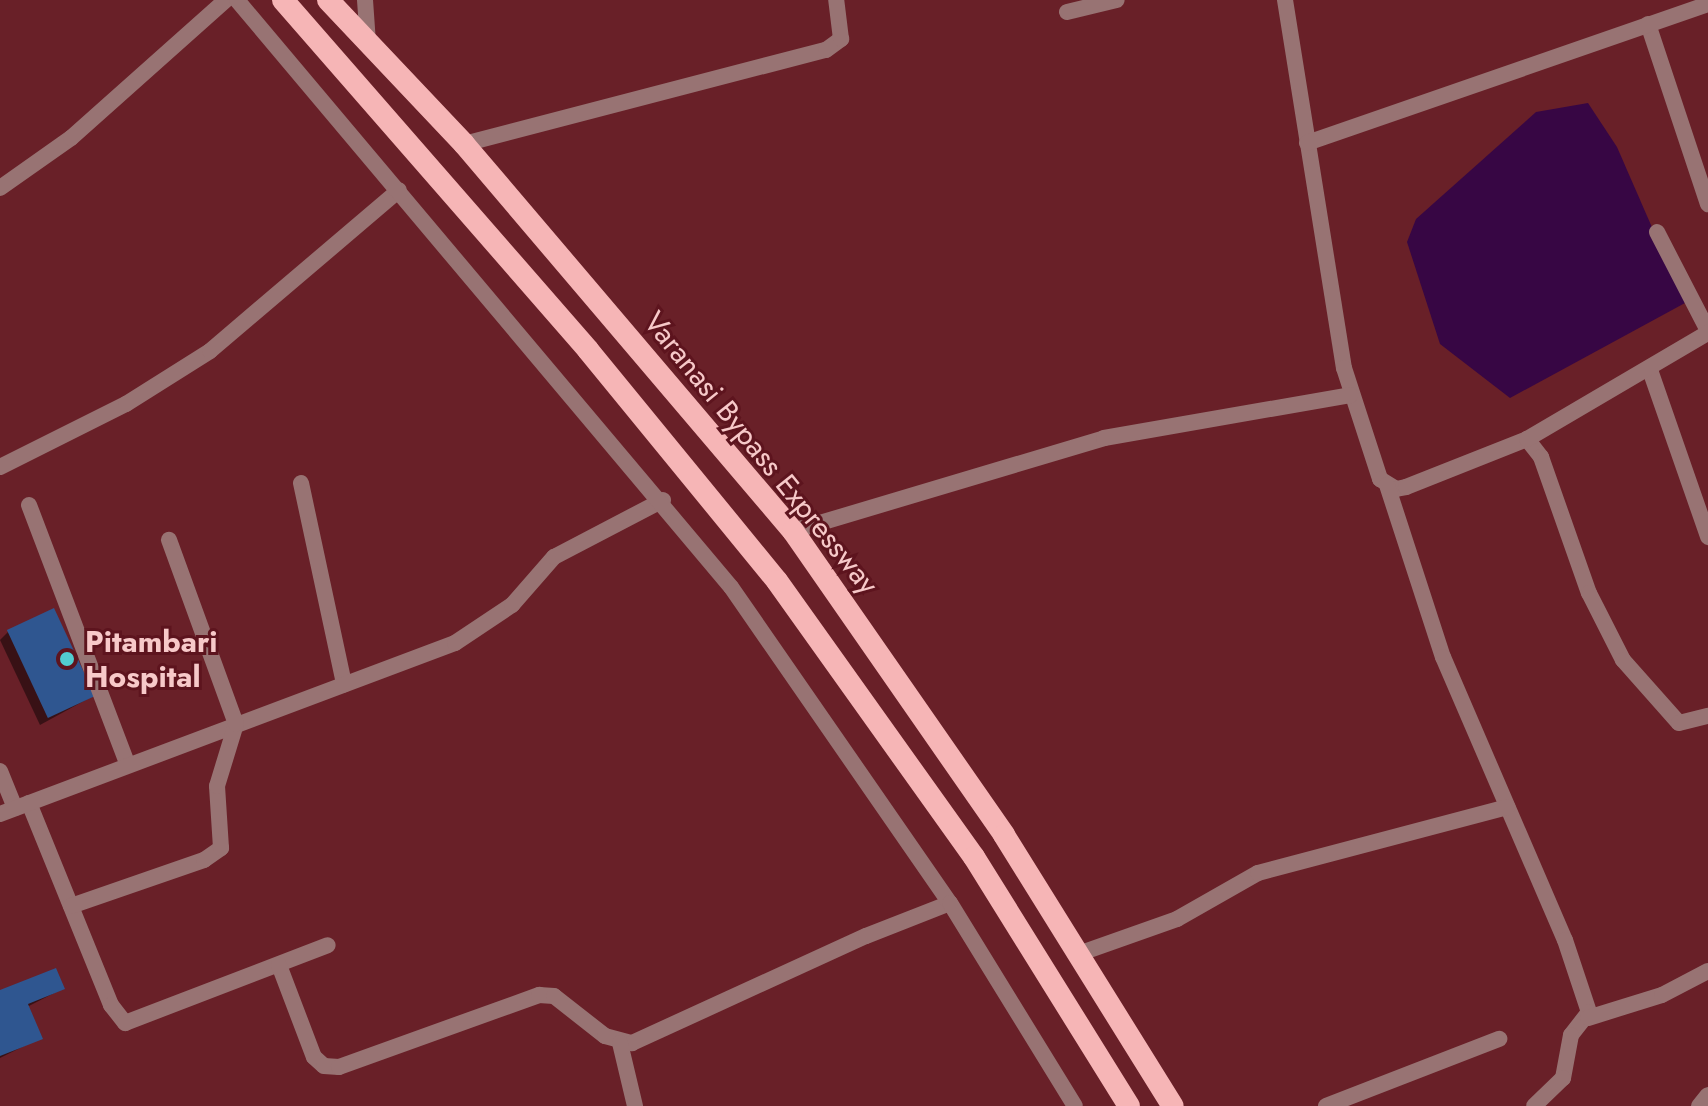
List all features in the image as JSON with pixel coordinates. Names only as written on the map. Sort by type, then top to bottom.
[{"type":"highway","points":[[283,0],[588,350],[777,581],[974,857],[1129,1106]]},
{"type":"highway","name":"Varanasi Bypass Expressway","points":[[328,0],[464,144],[793,531],[1081,953],[1173,1106]]},
{"type":"street","points":[[0,188],[71,138],[226,0]]},
{"type":"street","points":[[237,0],[663,500],[731,587],[950,903],[1075,1106]]},
{"type":"street","points":[[365,0],[368,43]]},
{"type":"street","points":[[464,144],[826,50],[841,39],[836,0]]},
{"type":"street","points":[[1067,12],[1117,0]]},
{"type":"street","points":[[1285,0],[1350,395],[1377,472],[1387,485],[1443,657],[1565,940],[1588,1018]]},
{"type":"street","points":[[1307,143],[1708,4]]},
{"type":"street","points":[[1648,24],[1708,204]]},
{"type":"street","points":[[0,467],[126,404],[210,351],[399,190]]},
{"type":"street","points":[[1387,485],[1406,487],[1527,439],[1650,370],[1708,332],[1657,232]]},
{"type":"street","points":[[1650,370],[1708,537]]},
{"type":"street","points":[[793,531],[1104,438],[1350,395]]},
{"type":"street","points":[[1527,439],[1541,457],[1589,593],[1623,660],[1679,723],[1708,716]]},
{"type":"street","points":[[301,483],[344,684]]},
{"type":"street","points":[[15,808],[455,643],[512,605],[554,557],[663,500]]},
{"type":"street","points":[[29,505],[128,765]]},
{"type":"street","points":[[71,906],[215,854],[222,835],[217,786],[236,724],[169,540]]},
{"type":"street","points":[[0,771],[15,808],[71,906],[111,1005],[125,1023],[328,945]]},
{"type":"street","points":[[1081,953],[1177,919],[1258,873],[1507,807]]},
{"type":"street","points":[[279,965],[314,1057],[324,1066],[339,1067],[526,996],[554,996],[590,1026],[620,1043],[664,1032],[866,936],[950,903]]},
{"type":"street","points":[[1534,1106],[1563,1078],[1571,1035],[1588,1018],[1662,995],[1708,971]]},
{"type":"street","points":[[1326,1106],[1499,1039]]},
{"type":"street","points":[[620,1043],[635,1106]]},
{"type":"street","points":[[1699,1106],[1708,1095]]},
{"type":"shaded area","points":[[1588,103],[1617,147],[1685,303],[1510,398],[1440,344],[1407,242],[1416,219],[1536,112]]},
{"type":"building","points":[[54,608],[95,696],[48,718],[7,630]]},
{"type":"building","points":[[56,968],[65,989],[28,1004],[43,1039],[0,1056],[0,990]]},
{"type":"place","name":"Pitambari Hospital","points":[[67,659]]}]
